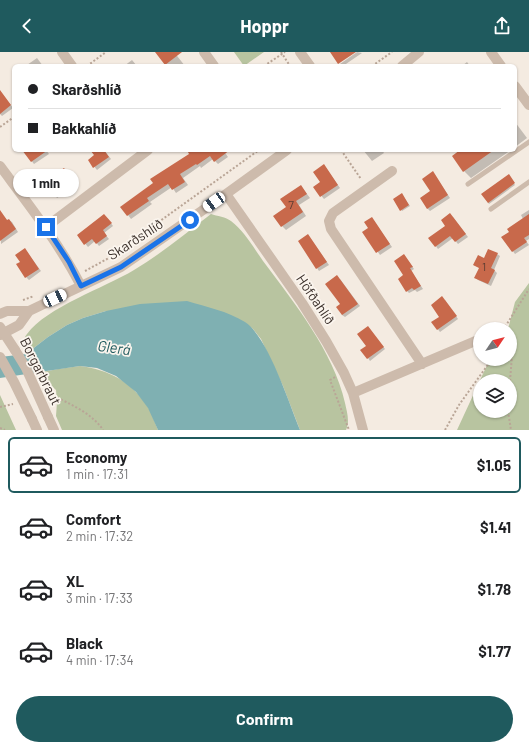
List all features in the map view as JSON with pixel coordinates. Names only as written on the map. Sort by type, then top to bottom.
[{"type":"street","points":[[62,52],[71,64]]},
{"type":"street","points":[[204,52],[213,64]]},
{"type":"street","points":[[300,52],[309,64]]},
{"type":"street","points":[[404,64],[418,52]]},
{"type":"street","points":[[491,52],[500,64]]},
{"type":"street","points":[[517,89],[529,105]]},
{"type":"street","name":"Skarðshlíð","points":[[0,314],[7,311],[29,311],[126,264],[284,152]]},
{"type":"street","points":[[46,227],[136,153]]},
{"type":"street","points":[[0,166],[46,227],[69,262],[81,286]]},
{"type":"street","points":[[392,171],[333,213],[330,221],[331,229],[422,364]]},
{"type":"street","name":"Höfðahlíð","points":[[226,194],[302,303],[326,341],[344,373],[353,393],[363,430]]},
{"type":"street","name":"Skarðshlíð","points":[[2,332],[19,325],[29,311]]},
{"type":"street","name":"Borgarbraut","points":[[2,332],[26,368],[54,430]]},
{"type":"street","points":[[353,393],[473,342]]},
{"type":"street","name":"Borgarbraut","points":[[0,356],[37,430]]},
{"type":"lane","points":[[517,150],[529,142]]},
{"type":"lane","points":[[468,184],[514,152]]},
{"type":"lane","points":[[491,209],[529,182]]},
{"type":"path","points":[[90,64],[106,52]]},
{"type":"path","points":[[267,64],[281,53],[285,52]]},
{"type":"path","points":[[375,64],[392,52]]},
{"type":"path","points":[[281,53],[289,64]]},
{"type":"path","points":[[0,127],[12,118]]},
{"type":"path","points":[[76,276],[107,259],[256,152]]},
{"type":"path","points":[[342,152],[368,189]]},
{"type":"path","points":[[509,322],[529,289]]},
{"type":"path","points":[[21,301],[35,295]]},
{"type":"path","points":[[445,430],[460,405],[487,366]]},
{"type":"path","points":[[344,373],[330,380],[349,430]]},
{"type":"path","points":[[509,418],[511,430]]},
{"type":"path","points":[[0,428],[6,430]]},
{"type":"green space","points":[[234,52],[264,52],[247,64],[243,64]]},
{"type":"green space","points":[[211,214],[229,220],[236,225],[288,294],[312,329],[332,365],[339,384],[347,413],[348,424],[346,430],[300,430],[283,386],[261,339],[253,329],[244,322],[106,311],[67,325],[26,354],[24,343],[25,336],[36,324],[62,307],[122,277],[144,264]]},
{"type":"green space","points":[[529,283],[529,430],[457,430],[473,395],[473,418],[517,418],[517,374],[483,374],[487,366],[517,366],[517,322],[510,322],[515,302]]},
{"type":"green space","points":[[80,366],[100,370],[127,384],[148,407],[158,430],[62,430],[56,416],[56,390],[38,373]]},
{"type":"green space","points":[[0,395],[16,430],[0,430]]},
{"type":"water","name":"Glerá","points":[[187,301],[231,315],[245,322],[254,330],[270,356],[300,430],[158,430],[148,408],[136,392],[116,376],[97,368],[80,366],[0,378],[0,357],[26,354],[67,325],[83,318],[106,311],[140,304]]},
{"type":"building","points":[[155,52],[182,52],[166,64],[164,64]]},
{"type":"building","points":[[330,52],[356,52],[338,64]]},
{"type":"building","points":[[0,90],[11,105],[0,114]]},
{"type":"building","points":[[24,152],[45,152],[31,162]]},
{"type":"building","points":[[92,152],[105,152],[109,157],[93,168],[88,160],[94,155]]},
{"type":"building","points":[[188,152],[227,152],[214,162],[210,156],[180,174],[185,182],[172,190],[168,184],[147,198],[149,201],[127,216],[120,207],[153,183],[150,179],[189,154]]},
{"type":"building","points":[[457,152],[491,152],[463,172],[452,156]]},
{"type":"building","points":[[324,164],[338,185],[320,197],[313,187],[320,182],[313,172]]},
{"type":"building","points":[[64,168],[74,183],[54,196],[44,182]]},
{"type":"building","points":[[433,171],[448,195],[427,209],[420,198],[430,191],[422,179]]},
{"type":"building","points":[[509,174],[515,183],[488,203],[481,194]]},
{"type":"building","points":[[301,185],[307,194],[296,201],[303,212],[281,227],[273,216],[286,207],[280,199]]},
{"type":"building","points":[[402,193],[409,205],[400,211],[393,199]]},
{"type":"building","points":[[0,210],[16,229],[0,241]]},
{"type":"building","points":[[450,213],[466,234],[455,242],[450,236],[435,247],[428,238],[445,226],[441,220]]},
{"type":"building","points":[[104,214],[112,223],[103,230],[107,236],[96,244],[92,239],[84,245],[77,235]]},
{"type":"building","points":[[529,214],[529,235],[524,238],[527,242],[512,252],[501,237],[509,232],[507,229]]},
{"type":"building","points":[[372,217],[390,244],[376,253],[362,232],[368,228],[364,222]]},
{"type":"building","points":[[308,234],[327,262],[316,269],[298,241]]},
{"type":"building","points":[[25,248],[39,269],[25,278],[16,264],[20,262],[15,255]]},
{"type":"building","points":[[488,249],[498,253],[491,268],[495,270],[488,284],[474,278],[479,268],[473,265],[478,255],[484,258]]},
{"type":"building","points":[[404,254],[413,267],[410,268],[421,286],[414,290],[412,288],[406,292],[398,279],[403,275],[394,261]]},
{"type":"building","points":[[337,275],[358,304],[342,315],[336,307],[340,304],[325,284]]},
{"type":"building","points":[[442,296],[457,316],[437,330],[431,322],[439,317],[431,305]]},
{"type":"building","points":[[368,326],[384,347],[367,359],[360,350],[366,346],[357,334]]},
{"type":"route","points":[[46,227],[69,262],[81,286],[121,267],[190,220]]}]
